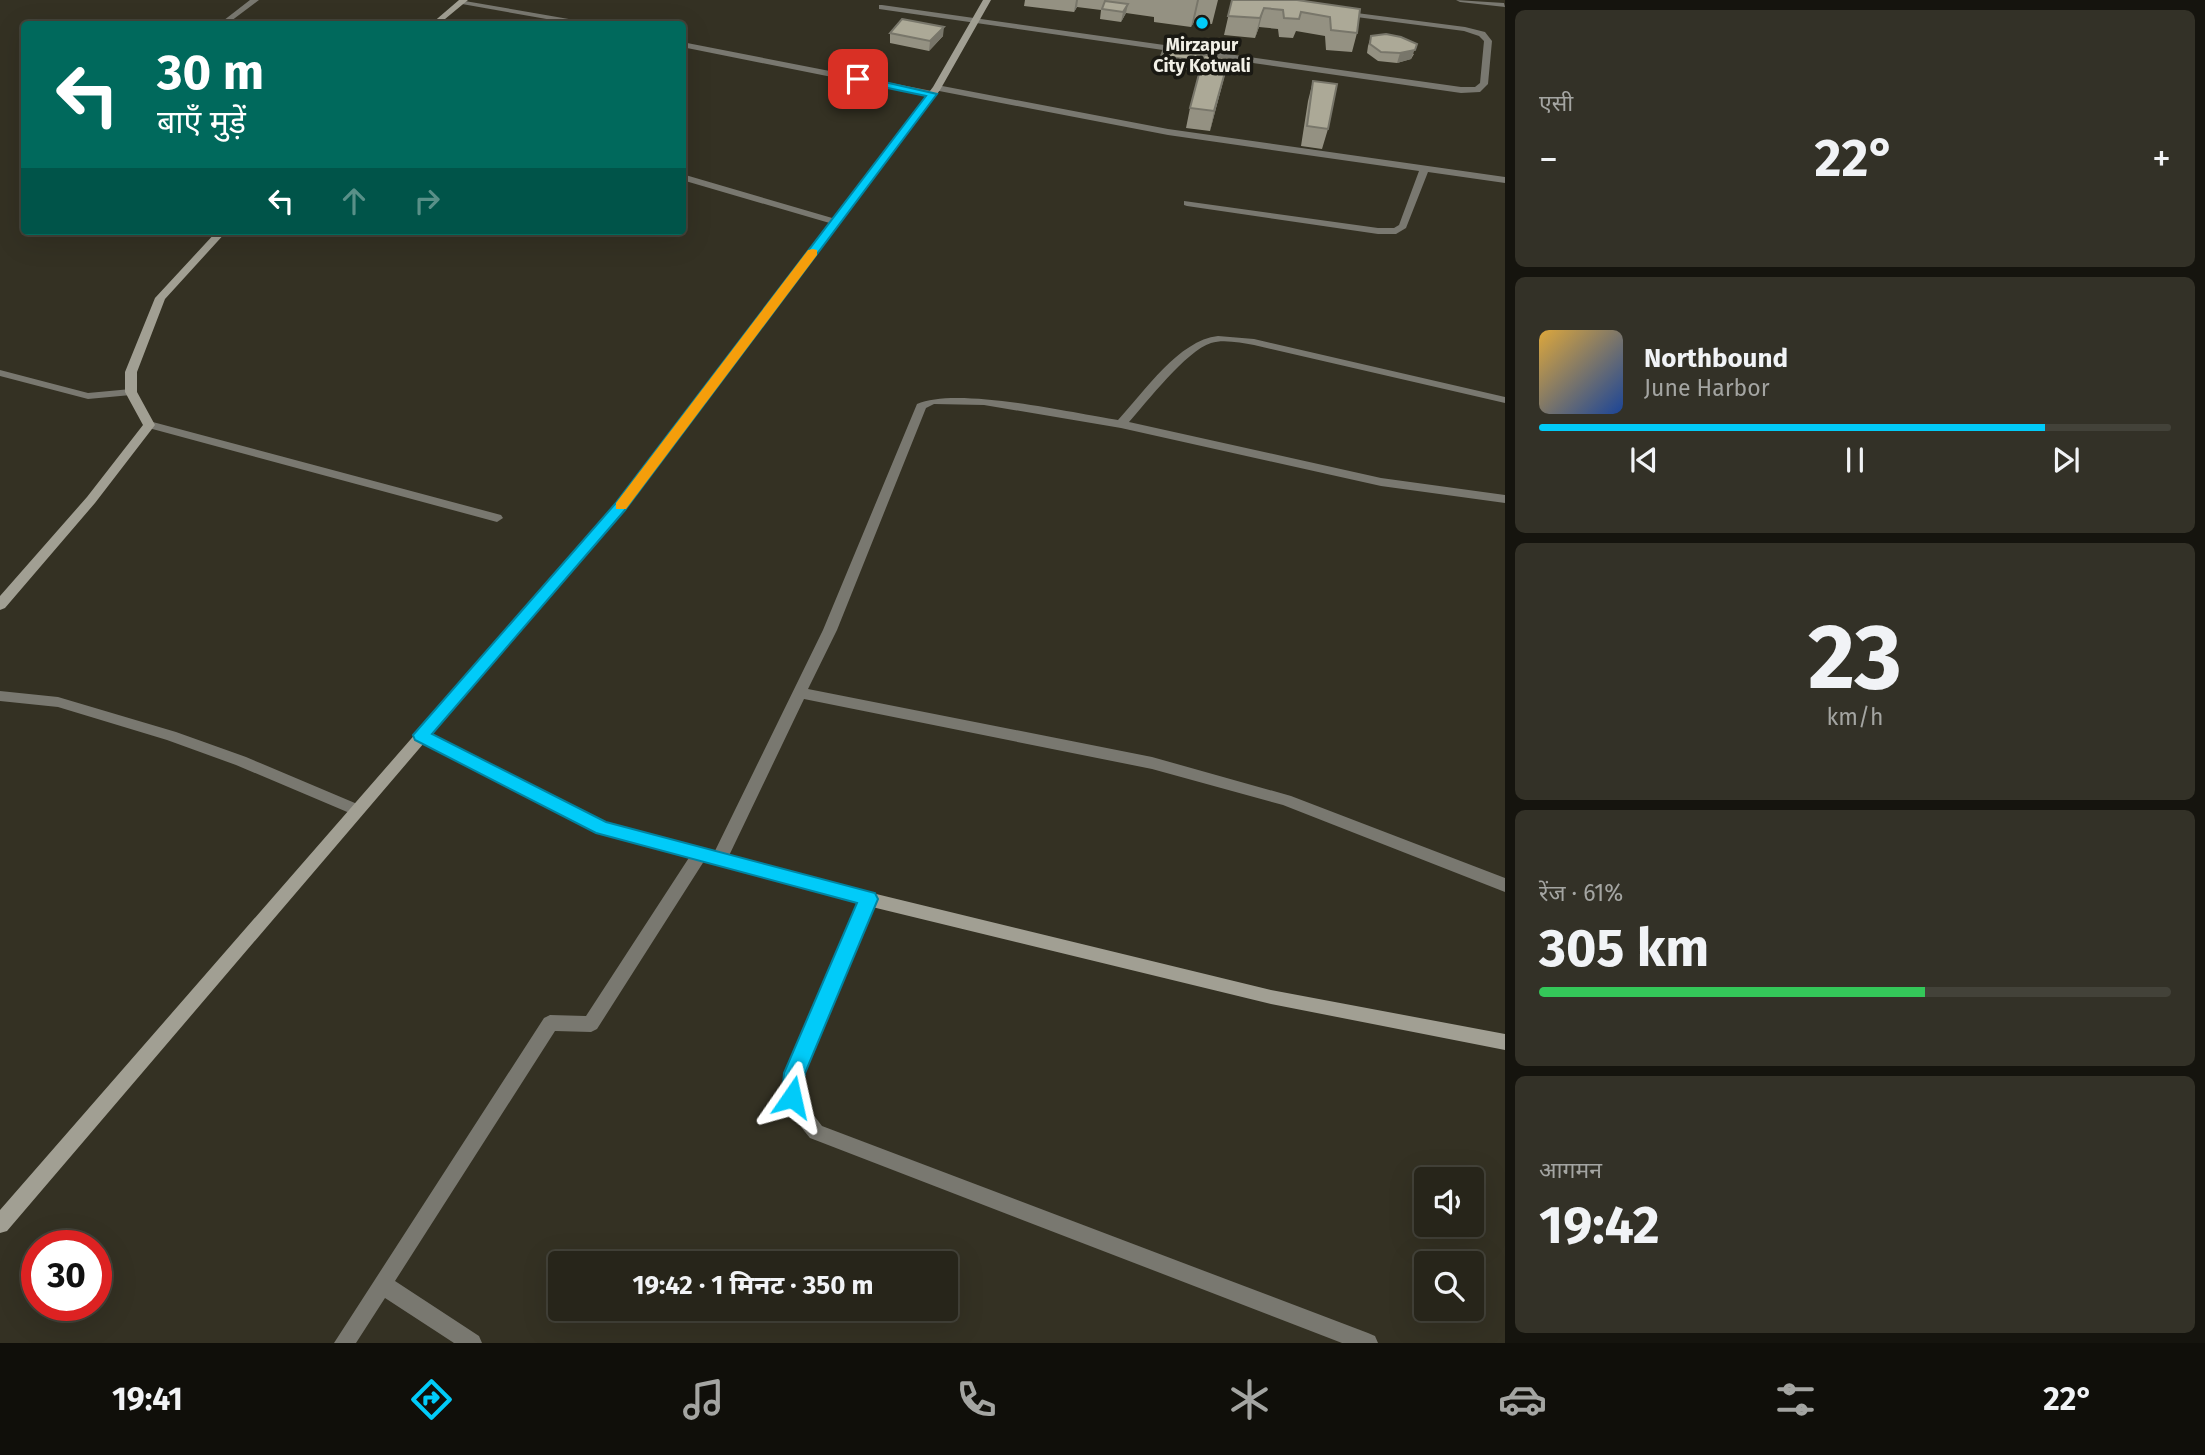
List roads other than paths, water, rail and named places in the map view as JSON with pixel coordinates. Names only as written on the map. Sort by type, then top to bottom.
[{"type":"street","points":[[227,21],[255,0]]},
{"type":"street","points":[[0,1224],[620,507],[935,91],[987,0]]},
{"type":"street","points":[[1460,0],[1504,5]]},
{"type":"street","points":[[439,21],[463,1],[570,21]]},
{"type":"street","points":[[882,7],[1461,90],[1477,90],[1484,85],[1488,41],[1482,34],[1465,29],[1326,11]]},
{"type":"street","points":[[686,45],[1168,132],[1505,180]]},
{"type":"street","points":[[1187,203],[1378,231],[1396,231],[1402,226],[1424,167]]},
{"type":"street","points":[[686,178],[836,222]]},
{"type":"street","points":[[218,235],[160,298],[131,372],[131,391],[149,425],[497,518]]},
{"type":"street","points":[[1121,424],[1190,351],[1203,341],[1223,338],[1254,342],[1505,400]]},
{"type":"street","points":[[0,373],[88,396],[131,391]]},
{"type":"street","points":[[719,859],[830,630],[921,406],[932,401],[984,402],[1121,424],[1381,482],[1505,499]]},
{"type":"street","points":[[0,605],[91,500],[149,425]]},
{"type":"street","points":[[800,693],[1152,763],[1286,800],[1505,886]]},
{"type":"street","points":[[0,696],[58,702],[171,736],[241,761],[357,810]]},
{"type":"street","points":[[421,735],[602,828],[869,899],[1271,997],[1505,1042]]},
{"type":"street","points":[[344,1343],[550,1024],[591,1024],[700,854]]},
{"type":"street","points":[[869,899],[794,1073],[792,1097],[800,1115],[816,1132],[1368,1343]]},
{"type":"street","points":[[383,1285],[472,1343]]},
{"type":"place","name":"Mirzapur City Kotwali","points":[[1202,23]]}]
